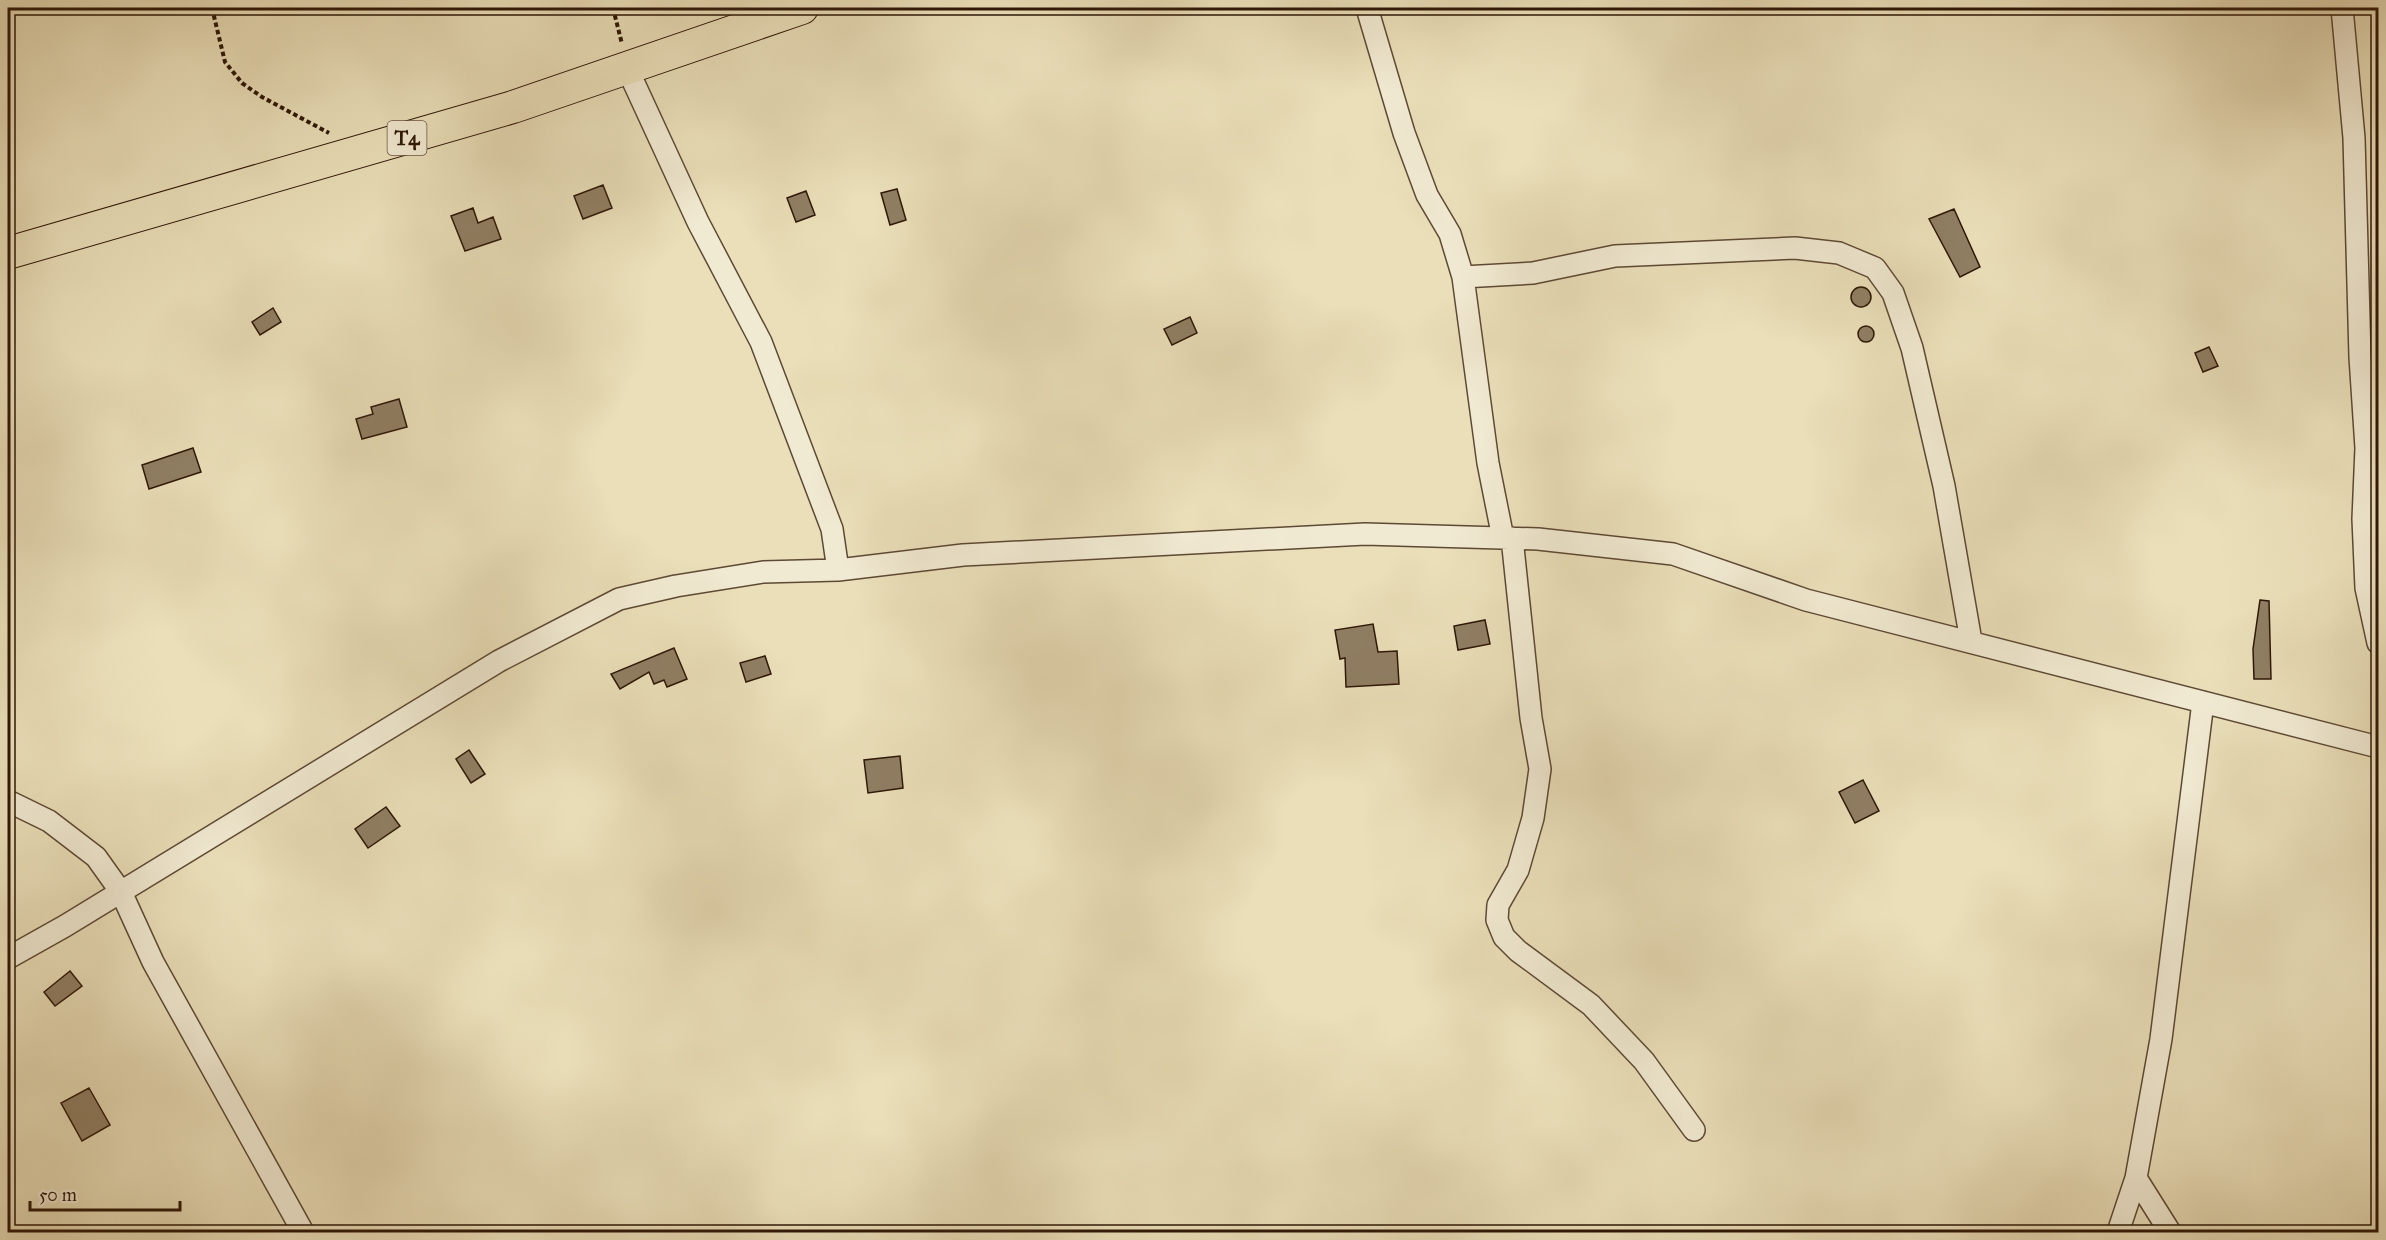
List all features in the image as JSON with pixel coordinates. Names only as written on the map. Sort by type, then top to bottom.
[{"type":"highway","name":"T4","points":[[8,253],[513,107],[802,8]]},
{"type":"street","points":[[1367,8],[1404,133],[1427,195],[1450,234],[1463,277],[1488,463],[1507,538],[1540,769],[1533,818],[1518,870],[1498,905],[1497,921],[1503,937],[1518,951],[1599,1013],[1644,1061],[1694,1130]]},
{"type":"street","points":[[2342,8],[2354,138],[2360,357],[2366,448],[2363,519],[2366,588],[2379,643]]},
{"type":"street","points":[[627,68],[698,222],[761,342],[832,529],[838,570]]},
{"type":"street","points":[[1463,277],[1533,273],[1615,256],[1795,248],[1839,253],[1875,268],[1893,293],[1912,348],[1944,486],[1971,641]]},
{"type":"street","points":[[8,957],[121,892],[499,661],[619,599],[676,586],[763,572],[838,570],[963,555],[1365,534],[1507,538],[1673,554],[1806,600],[2379,747]]},
{"type":"street","points":[[2118,1233],[2136,1178],[2161,1040],[2203,702]]},
{"type":"street","points":[[8,801],[49,821],[96,857],[121,892],[153,962],[303,1233]]},
{"type":"street","points":[[2136,1178],[2170,1233]]},
{"type":"path","points":[[212,8],[225,62],[242,83],[262,97],[334,135]]},
{"type":"path","points":[[613,8],[627,68]]},
{"type":"building","points":[[603,185],[612,208],[583,219],[574,196]]},
{"type":"building","points":[[897,189],[906,220],[890,225],[881,193]]},
{"type":"building","points":[[806,191],[815,215],[796,222],[787,198]]},
{"type":"building","points":[[473,208],[478,223],[493,217],[501,239],[465,251],[451,216]]},
{"type":"building","points":[[1954,209],[1980,267],[1960,277],[1929,219]]},
{"type":"building","points":[[1861,287],[1868,290],[1871,297],[1868,304],[1861,307],[1854,304],[1851,297],[1854,290]]},
{"type":"building","points":[[273,308],[281,322],[260,335],[252,322]]},
{"type":"building","points":[[1190,317],[1197,333],[1172,345],[1164,329]]},
{"type":"building","points":[[1866,326],[1872,328],[1874,334],[1872,340],[1866,342],[1860,340],[1858,334],[1860,328]]},
{"type":"building","points":[[2209,347],[2218,366],[2203,372],[2195,353]]},
{"type":"building","points":[[399,399],[407,427],[362,439],[356,419],[373,414],[371,407]]},
{"type":"building","points":[[193,448],[201,472],[149,489],[142,465]]},
{"type":"building","points":[[2260,600],[2269,601],[2271,679],[2254,679],[2253,649]]},
{"type":"building","points":[[1485,620],[1490,644],[1458,650],[1454,626]]},
{"type":"building","points":[[1373,624],[1378,652],[1397,651],[1399,684],[1346,687],[1345,658],[1340,659],[1335,630]]},
{"type":"building","points":[[674,648],[687,679],[667,687],[664,680],[654,684],[649,672],[620,689],[611,674]]},
{"type":"building","points":[[765,656],[771,674],[746,682],[740,663]]},
{"type":"building","points":[[469,750],[485,774],[471,783],[456,759]]},
{"type":"building","points":[[900,756],[903,788],[868,793],[864,760]]},
{"type":"building","points":[[1863,780],[1879,811],[1855,823],[1839,792]]},
{"type":"building","points":[[386,807],[400,826],[368,848],[355,829]]},
{"type":"building","points":[[70,971],[82,986],[55,1006],[44,992]]},
{"type":"building","points":[[89,1088],[110,1125],[82,1141],[61,1103]]}]
